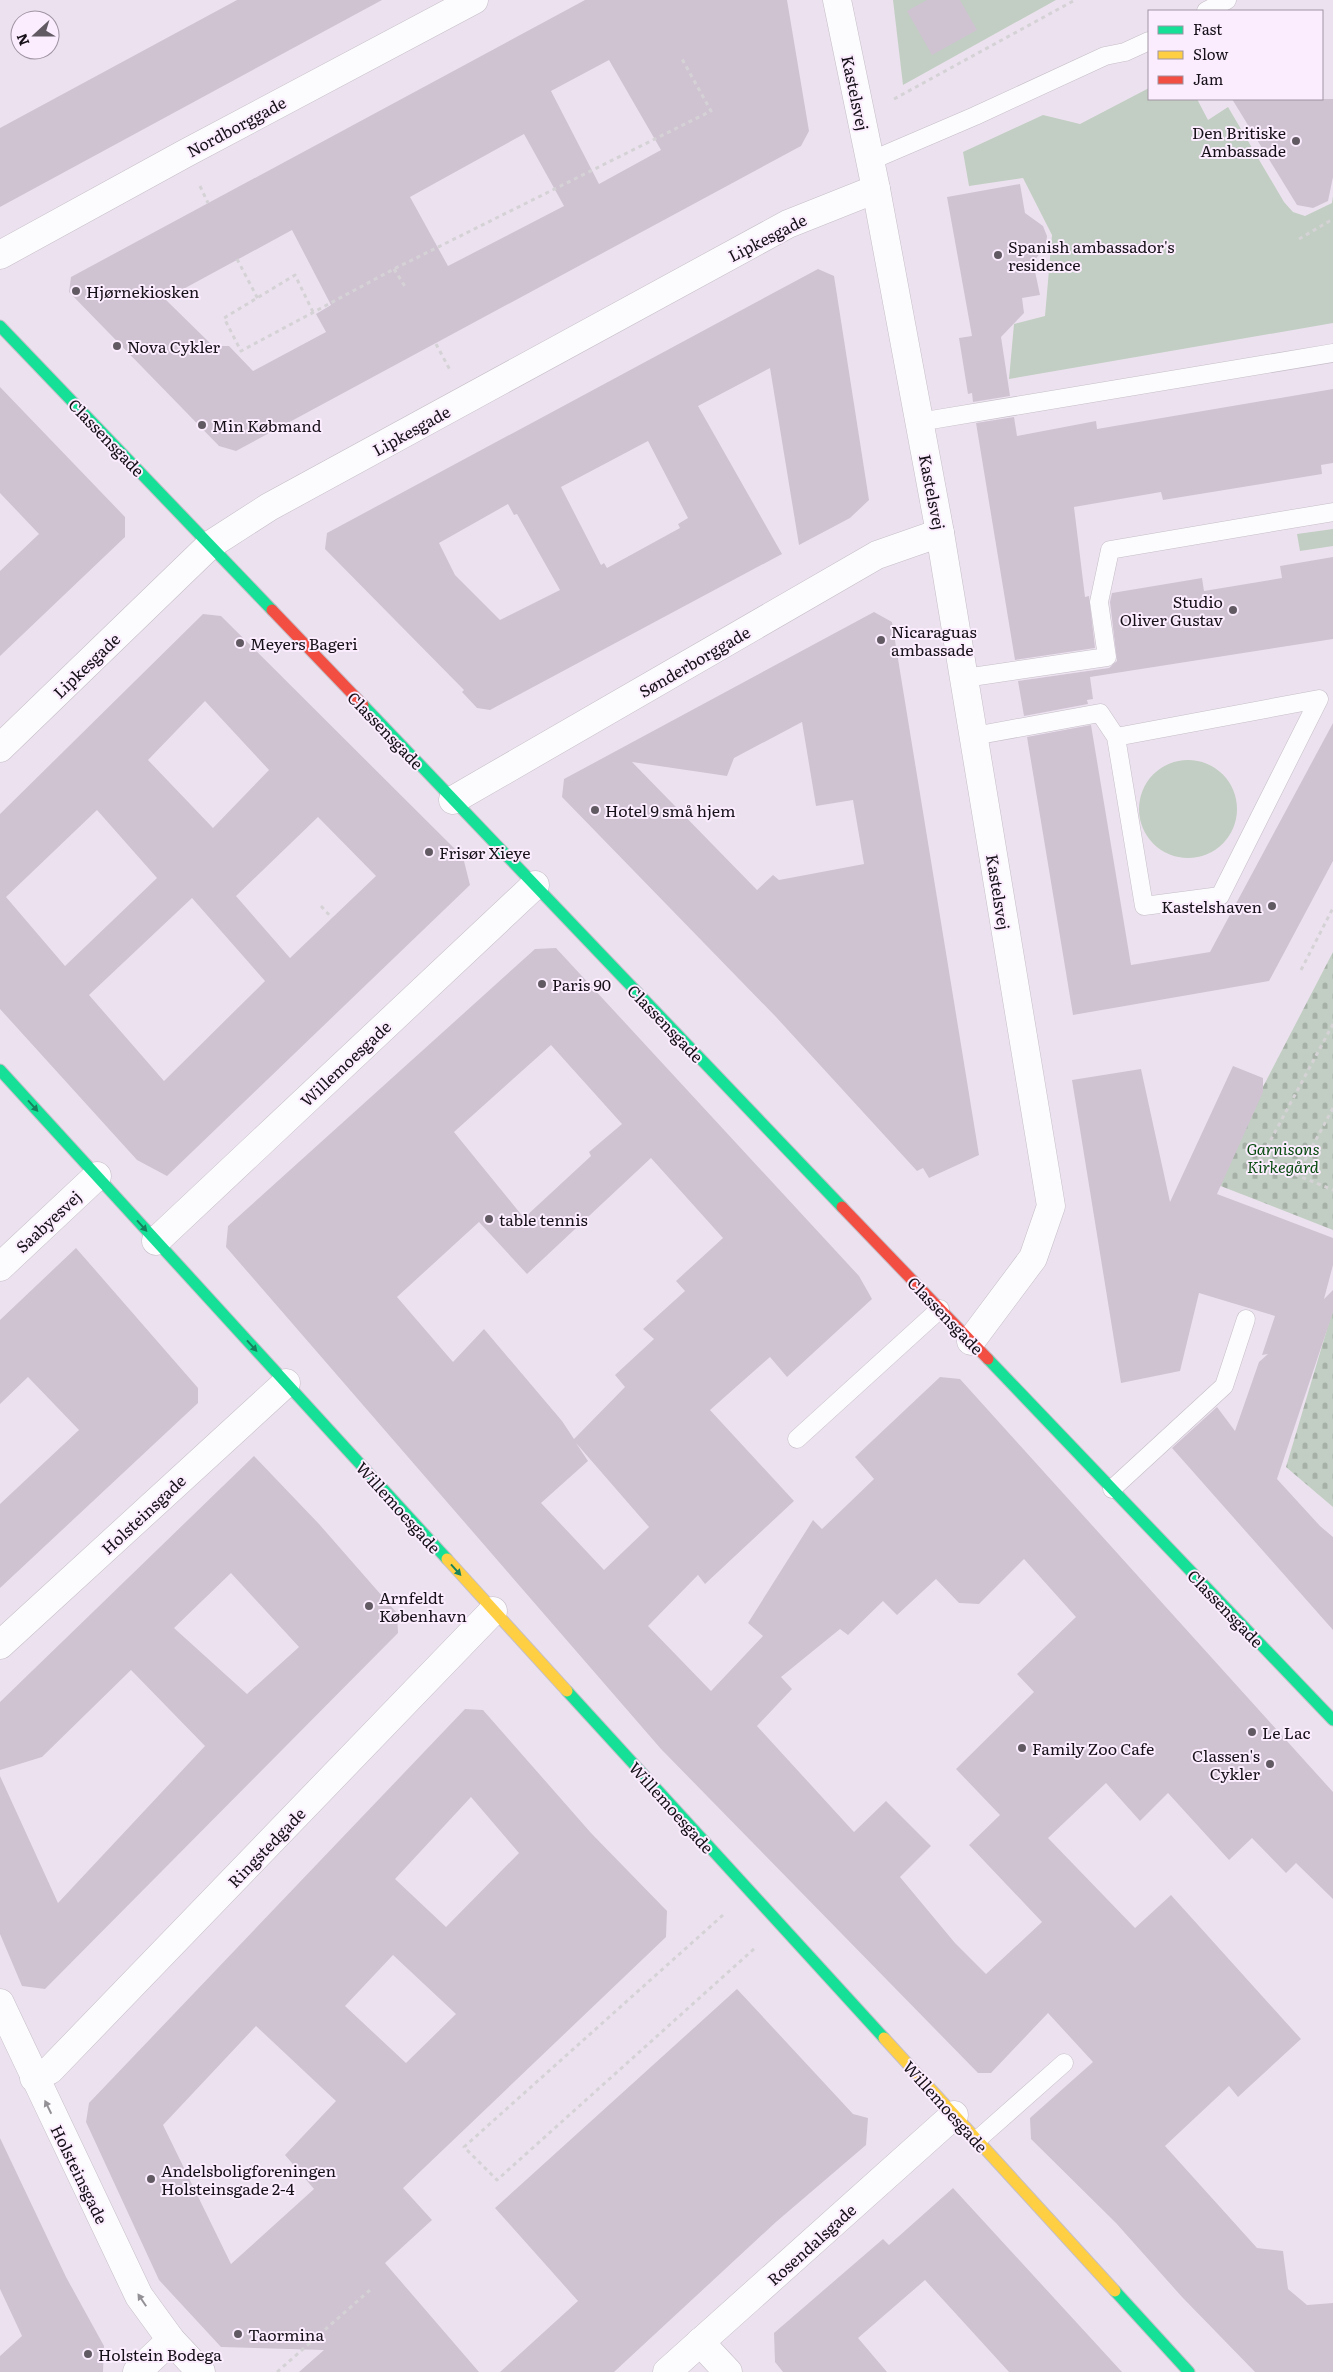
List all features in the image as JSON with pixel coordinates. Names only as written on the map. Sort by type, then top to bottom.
[{"type":"street","name":"Nordborggade","points":[[0,255],[186,153],[474,0]]},
{"type":"street","name":"Kastelsvej","points":[[837,0],[876,189],[940,533],[1051,1206],[1032,1258],[971,1341]]},
{"type":"street","name":"Lipkesgade","points":[[0,748],[210,545],[269,507],[788,224],[876,189]]},
{"type":"street","name":"Classensgade","points":[[0,326],[1333,1720]]},
{"type":"street","name":"Sønderborggade","points":[[453,800],[877,555],[940,533]]},
{"type":"street","name":"Willemoesgade","points":[[156,1241],[535,885]]},
{"type":"street","name":"Willemoesgade","points":[[0,1070],[1189,2372]]},
{"type":"street","name":"Saabyesvej","points":[[0,1266],[97,1176]]},
{"type":"street","name":"Holsteinsgade","points":[[0,1645],[286,1383]]},
{"type":"street","name":"Ringstedgade","points":[[34,2078],[50,2070],[493,1611]]},
{"type":"street","name":"Holsteinsgade","points":[[0,2003],[139,2296],[170,2340],[201,2372]]},
{"type":"street","name":"Rosendalsgade","points":[[667,2372],[954,2115]]},
{"type":"street","points":[[137,2372],[170,2340]]},
{"type":"street","points":[[700,2342],[728,2372]]},
{"type":"lane","points":[[1208,10],[1227,0]]},
{"type":"lane","points":[[870,161],[967,120],[1104,56],[1125,52],[1148,41]]},
{"type":"lane","points":[[919,422],[1333,353]]},
{"type":"lane","points":[[965,678],[1107,657],[1099,602],[1110,550],[1333,512]]},
{"type":"lane","points":[[974,736],[1100,713],[1116,736],[1144,906],[1220,896],[1319,699],[1116,736]]},
{"type":"lane","points":[[797,1440],[940,1309]]},
{"type":"lane","points":[[1112,1489],[1224,1386],[1246,1318]]},
{"type":"lane","points":[[977,2140],[1064,2063]]},
{"type":"path","points":[[861,118],[1075,0]]},
{"type":"path","points":[[313,312],[295,276],[224,318],[241,351],[394,269],[711,111],[682,59]]},
{"type":"path","points":[[1299,239],[1333,219]]},
{"type":"path","points":[[237,259],[258,299]]},
{"type":"path","points":[[394,269],[406,288]]},
{"type":"path","points":[[321,906],[332,918]]},
{"type":"path","points":[[1301,970],[1333,908]]},
{"type":"path","points":[[1333,1024],[1260,1160],[1333,1190]]},
{"type":"path","points":[[1297,1175],[1333,1108]]},
{"type":"path","points":[[750,1891],[464,2147],[496,2180],[781,1924]]},
{"type":"path","points":[[278,2372],[370,2290]]},
{"type":"green space","points":[[893,0],[1056,0],[903,85]]},
{"type":"green space","points":[[1148,89],[1148,100],[1198,100],[1208,120],[1228,107],[1284,202],[1293,212],[1305,216],[1332,203],[1333,196],[1333,323],[1009,379],[1014,324],[1045,316],[1052,235],[1023,178],[969,186],[963,152],[1043,115],[1080,124]]},
{"type":"green space","points":[[1333,529],[1333,546],[1300,551],[1297,534]]},
{"type":"green space","points":[[1188,760],[1207,764],[1223,774],[1233,790],[1237,809],[1233,828],[1223,844],[1207,854],[1188,858],[1169,854],[1153,844],[1143,828],[1139,809],[1143,790],[1153,774],[1169,764]]},
{"type":"green space","name":"Garnisons Kirkegård","points":[[1333,952],[1333,1230],[1213,1183]]},
{"type":"green space","points":[[1333,1309],[1333,1507],[1286,1467]]},
{"type":"building","points":[[237,0],[382,0],[0,207],[0,128]]},
{"type":"building","points":[[585,0],[787,0],[809,131],[801,146],[236,451],[219,446],[69,292],[71,277]],"holes":[[[609,60],[661,150],[599,184],[551,91]],[[524,134],[564,206],[448,266],[410,197]],[[292,230],[331,305],[316,314],[326,332],[253,371],[229,346],[213,346],[165,299]]]},
{"type":"building","points":[[927,0],[960,0],[977,30],[932,55],[907,11]]},
{"type":"building","name":"Den Britiske Ambassade","points":[[1333,99],[1333,177],[1328,201],[1313,208],[1297,205],[1233,100]]},
{"type":"building","name":"Spanish ambassador's residence","points":[[1020,184],[1025,213],[1043,226],[1047,236],[1046,246],[1033,262],[1040,295],[1022,298],[1024,313],[1001,337],[1010,396],[973,402],[972,393],[968,394],[959,338],[972,336],[947,197]]},
{"type":"building","points":[[818,269],[834,276],[869,500],[850,518],[799,545],[770,368],[698,406],[782,554],[490,710],[477,708],[462,692],[464,690],[325,549],[327,533]],"holes":[[[648,441],[688,518],[678,524],[680,528],[607,568],[604,563],[601,565],[561,487]],[[508,504],[514,515],[517,514],[560,590],[500,620],[455,575],[439,543]]]},
{"type":"building","points":[[0,387],[125,517],[125,537],[0,656],[0,571],[39,534],[0,493]]},
{"type":"building","points":[[1333,389],[1333,463],[1321,465],[1322,474],[1163,500],[1161,492],[1074,507],[1085,597],[1089,596],[1095,648],[1015,660],[976,423],[1014,417],[1017,436],[1096,421],[1097,429]]},
{"type":"building","name":"Studio Oliver Gustav","points":[[1333,557],[1333,639],[1090,677],[1093,699],[1087,700],[1088,704],[1024,716],[1018,681],[1109,668],[1117,661],[1110,602],[1112,593],[1202,578],[1204,591],[1282,578],[1280,566]]},
{"type":"building","points":[[874,612],[892,622],[979,1155],[929,1178],[923,1168],[917,1171],[776,1017],[562,797],[564,779]],"holes":[[[802,722],[816,806],[853,800],[864,864],[779,880],[773,875],[757,890],[632,762],[727,776],[734,758]]]},
{"type":"building","points":[[203,614],[221,616],[463,857],[470,885],[167,1176],[137,1160],[0,1009],[0,814]],"holes":[[[205,701],[269,770],[213,828],[148,760]],[[97,810],[157,878],[65,966],[6,897]],[[318,817],[376,876],[290,958],[236,896]],[[192,898],[265,981],[164,1081],[89,995]]]},
{"type":"building","name":"Kastelshaven","points":[[1333,723],[1333,861],[1269,981],[1073,1015],[1027,737],[1091,725],[1131,965],[1210,952]]},
{"type":"building","points":[[556,948],[859,1276],[872,1299],[787,1377],[770,1357],[710,1410],[794,1501],[705,1584],[698,1575],[648,1626],[711,1691],[763,1636],[748,1623],[813,1520],[822,1529],[874,1479],[855,1457],[940,1377],[960,1379],[1333,1792],[1333,1899],[1296,1863],[1286,1873],[1252,1838],[1229,1860],[1168,1793],[1140,1821],[1106,1783],[1048,1838],[1135,1928],[1171,1895],[1301,2039],[1238,2097],[1229,2086],[1165,2146],[1257,2248],[1283,2251],[1288,2289],[1307,2305],[1333,2303],[1333,2372],[1255,2372],[1182,2297],[1116,2223],[1031,2139],[1030,2118],[1093,2062],[1048,2013],[991,2073],[978,2073],[661,1749],[226,1247],[228,1226],[535,949]],"holes":[[[551,1045],[622,1124],[589,1152],[591,1156],[524,1218],[454,1132]],[[651,1158],[723,1238],[676,1281],[685,1291],[643,1329],[654,1339],[615,1375],[625,1387],[574,1439],[562,1421],[484,1329],[453,1362],[397,1297],[479,1222],[527,1274]],[[576,1443],[649,1527],[604,1570],[541,1503],[588,1461]],[[1024,1559],[1076,1617],[1017,1674],[1034,1692],[956,1769],[1000,1815],[969,1845],[1042,1922],[986,1974],[955,1943],[900,1877],[931,1846],[886,1801],[854,1832],[757,1726],[792,1689],[781,1677],[840,1629],[848,1635],[883,1601],[897,1615],[936,1579],[959,1603],[979,1604]]]},
{"type":"building","points":[[1233,1066],[1263,1078],[1263,1092],[1217,1194],[1333,1238],[1333,1265],[1324,1299],[1333,1290],[1333,1312],[1277,1479],[1320,1526],[1333,1537],[1333,1630],[1172,1448],[1217,1407],[1235,1431],[1259,1362],[1268,1354],[1262,1355],[1275,1316],[1199,1293],[1180,1371],[1121,1383],[1072,1080],[1141,1069],[1170,1202]]},
{"type":"building","points":[[76,1248],[198,1388],[198,1403],[0,1588],[0,1504],[79,1430],[28,1377],[0,1404],[0,1320]]},
{"type":"building","points":[[254,1456],[319,1524],[397,1613],[398,1633],[45,1989],[22,1986],[0,1934],[0,1776],[58,1903],[205,1746],[131,1670],[42,1757],[0,1770],[0,1702]],"holes":[[[231,1573],[299,1647],[247,1694],[174,1628]]]},
{"type":"building","points":[[465,1709],[483,1710],[591,1833],[667,1911],[666,1937],[403,2188],[432,2220],[385,2263],[479,2372],[299,2372],[324,2350],[221,2347],[159,2280],[86,2122],[89,2103]],"holes":[[[471,1797],[519,1853],[446,1927],[395,1879]],[[393,1955],[456,2014],[406,2063],[345,2006]],[[256,2026],[336,2101],[285,2155],[314,2189],[231,2264],[163,2125]]]},
{"type":"building","points":[[737,1989],[853,2114],[868,2118],[866,2145],[776,2222],[614,2372],[500,2372],[578,2301],[495,2208]]},
{"type":"building","points":[[0,2138],[66,2277],[104,2346],[103,2372],[0,2372],[0,2356],[22,2336],[0,2289]]},
{"type":"building","points":[[953,2188],[1122,2372],[1009,2372],[925,2280],[858,2338],[887,2372],[783,2372],[775,2362],[774,2333],[883,2239],[889,2245]]},
{"type":"traffic: fast","points":[[0,326],[272,610]]},
{"type":"traffic: fast","points":[[363,705],[842,1207]]},
{"type":"traffic: fast","points":[[0,1070],[447,1559]]},
{"type":"traffic: fast","points":[[988,1359],[1333,1720]]},
{"type":"traffic: fast","points":[[567,1691],[884,2038]]},
{"type":"traffic: fast","points":[[1115,2291],[1189,2372]]},
{"type":"traffic: slow","points":[[447,1559],[567,1691]]},
{"type":"traffic: slow","points":[[884,2038],[1115,2291]]},
{"type":"traffic: jam","points":[[272,610],[363,705]]},
{"type":"traffic: jam","points":[[842,1207],[988,1359]]},
{"type":"place","name":"Den Britiske Ambassade","points":[[1296,141]]},
{"type":"place","name":"Spanish ambassador's residence","points":[[998,255]]},
{"type":"place","name":"Hjørnekiosken","points":[[76,291]]},
{"type":"place","name":"Nova Cykler","points":[[117,346]]},
{"type":"place","name":"Min Købmand","points":[[202,425]]},
{"type":"place","name":"Studio Oliver Gustav","points":[[1233,610]]},
{"type":"place","name":"Nicaraguas ambassade","points":[[881,640]]},
{"type":"place","name":"Meyers Bageri","points":[[240,643]]},
{"type":"place","name":"Hotel 9 små hjem","points":[[595,810]]},
{"type":"place","name":"Frisør Xieye","points":[[429,852]]},
{"type":"place","name":"Kastelshaven","points":[[1272,906]]},
{"type":"place","name":"Paris 90","points":[[542,984]]},
{"type":"place","name":"table tennis","points":[[489,1219]]},
{"type":"place","name":"Arnfeldt København","points":[[369,1606]]},
{"type":"place","name":"Le Lac","points":[[1252,1732]]},
{"type":"place","name":"Family Zoo Cafe","points":[[1022,1748]]},
{"type":"place","name":"Classen's Cykler","points":[[1270,1764]]},
{"type":"place","name":"Andelsboligforeningen Holsteinsgade 2-4","points":[[151,2179]]},
{"type":"place","name":"Taormina","points":[[238,2334]]},
{"type":"place","name":"Holstein Bodega","points":[[88,2354]]}]
